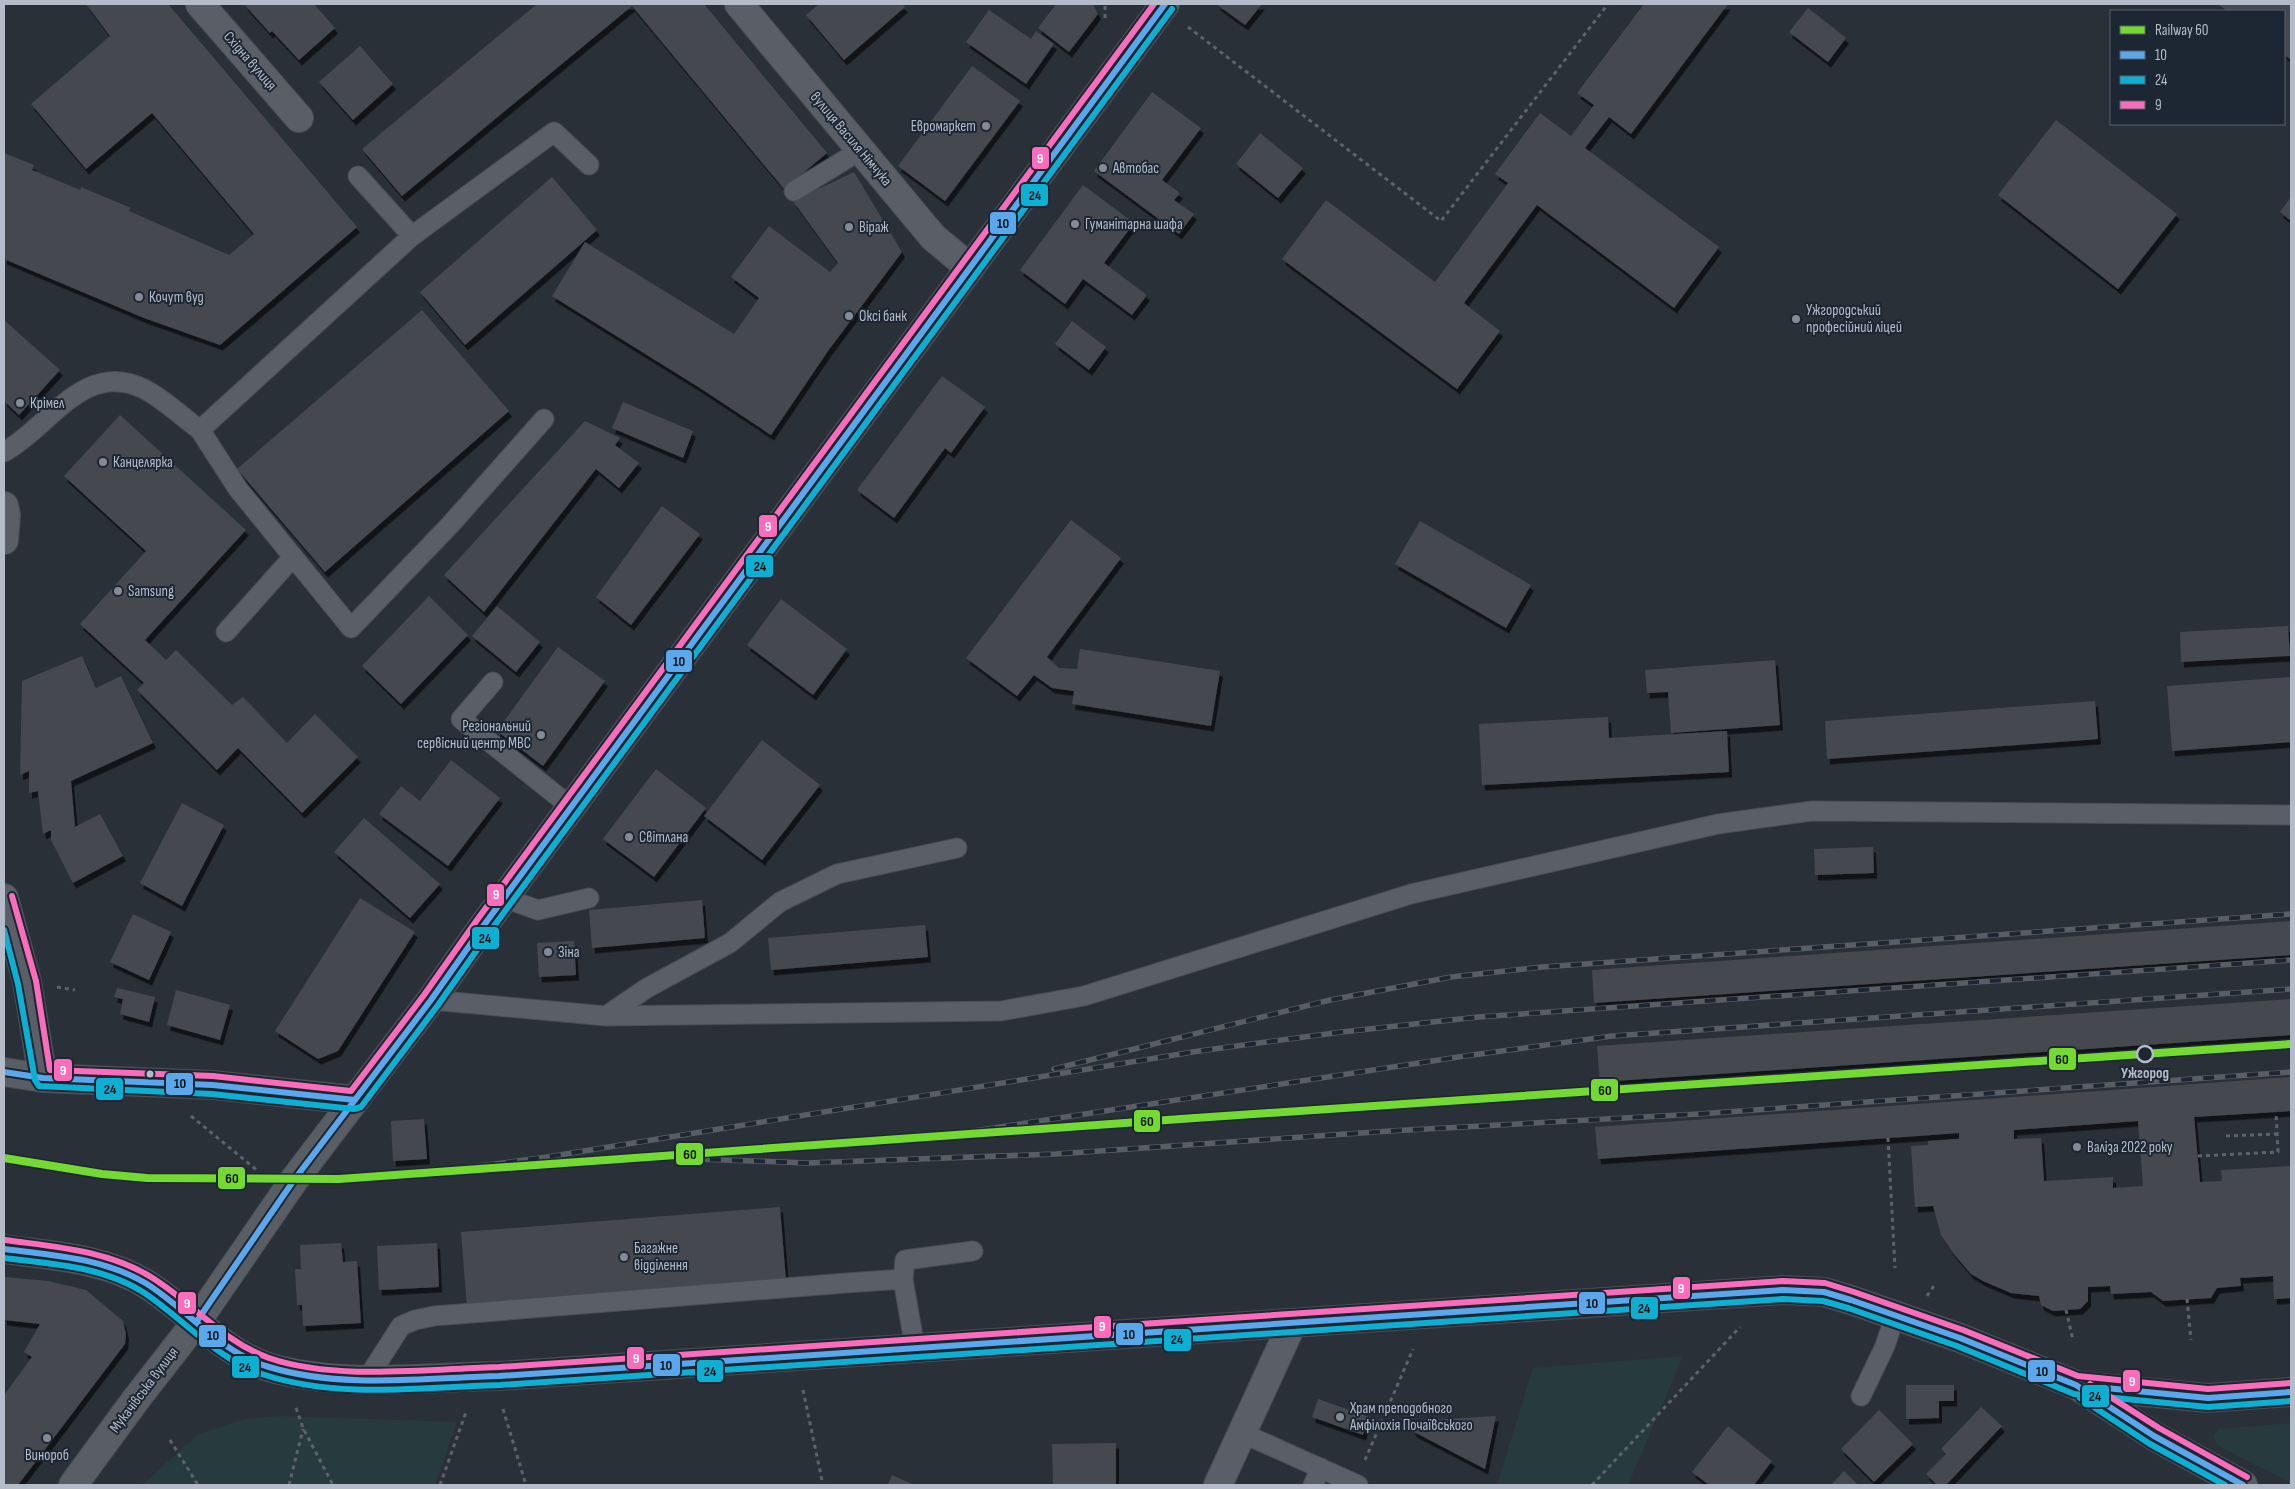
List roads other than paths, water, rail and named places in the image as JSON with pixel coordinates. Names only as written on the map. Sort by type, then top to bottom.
[{"type":"main road","name":"Мукачівська вулиця","points":[[73,1485],[197,1321],[294,1180],[431,1000],[571,806],[970,268],[1160,6]]},
{"type":"main road","points":[[4,1072],[43,1078],[214,1085],[355,1100]]},
{"type":"main road","points":[[4,1249],[86,1261],[126,1274],[147,1285],[243,1356],[267,1366],[303,1374],[367,1378],[499,1376],[1783,1290],[1824,1292],[1960,1338],[2076,1385],[2154,1436],[2243,1485]]},
{"type":"main road","points":[[2076,1385],[2208,1398],[2291,1392]]},
{"type":"street","name":"Східна вулиця","points":[[200,4],[300,118]]},
{"type":"street","name":"вулиця Василя Німчука","points":[[738,4],[933,237],[970,268]]},
{"type":"street","points":[[4,506],[6,515],[4,540]]},
{"type":"street","points":[[4,898],[27,982],[43,1078]]},
{"type":"street","points":[[1218,1485],[1292,1324]]},
{"type":"lane","points":[[200,430],[412,236],[554,132],[589,165]]},
{"type":"lane","points":[[794,191],[861,150]]},
{"type":"lane","points":[[358,176],[412,236]]},
{"type":"lane","points":[[4,452],[20,443],[77,393],[97,383],[120,381],[144,389],[200,430],[238,490],[351,628],[450,525],[544,419]]},
{"type":"lane","points":[[226,632],[293,557]]},
{"type":"lane","points":[[493,682],[461,718],[571,806]]},
{"type":"lane","points":[[431,1000],[606,1016],[1001,1011],[1084,996],[1411,894],[1718,824],[1812,811],[2291,814]]},
{"type":"lane","points":[[606,1016],[647,988],[730,943],[780,902],[837,874],[957,848]]},
{"type":"lane","points":[[504,898],[538,910],[589,898]]},
{"type":"lane","points":[[915,1348],[903,1280],[905,1260],[974,1251]]},
{"type":"lane","points":[[367,1378],[401,1326],[415,1320],[434,1316],[903,1280]]},
{"type":"lane","points":[[1861,1396],[1886,1346],[1895,1316]]},
{"type":"lane","points":[[1242,1433],[1357,1484]]},
{"type":"lane","points":[[1313,1485],[1321,1468]]},
{"type":"railway","points":[[1054,1069],[1330,1000],[1451,977],[1542,967],[2291,914]]},
{"type":"railway","points":[[419,1174],[547,1157],[1199,1051],[1342,1032],[1478,1017],[2291,960]]},
{"type":"railway","points":[[941,1136],[1465,1056],[1612,1036],[2291,989]]},
{"type":"railway","points":[[644,1157],[807,1163],[1056,1154],[1390,1131],[1698,1114],[2291,1072]]},
{"type":"rail line","name":"60","points":[[4,1158],[102,1174],[147,1178],[339,1179],[1195,1118],[2291,1044]]},
{"type":"place","name":"Евромаркет","points":[[986,126]]},
{"type":"place","name":"Автобас","points":[[1103,168]]},
{"type":"place","name":"Гуманітарна шафа","points":[[1075,224]]},
{"type":"place","name":"Віраж","points":[[849,227]]},
{"type":"place","name":"Кочут вуд","points":[[139,297]]},
{"type":"place","name":"Оксі банк","points":[[849,316]]},
{"type":"place","name":"Ужгородський професійний ліцей","points":[[1796,319]]},
{"type":"place","name":"Крімел","points":[[20,403]]},
{"type":"place","name":"Канцелярка","points":[[103,462]]},
{"type":"place","name":"Samsung","points":[[118,591]]},
{"type":"place","name":"Регіональний сервісний центр МВС","points":[[541,735]]},
{"type":"place","name":"Світлана","points":[[629,837]]},
{"type":"place","name":"Зіна","points":[[548,952]]},
{"type":"place","name":"Ужгород","points":[[2145,1054]]},
{"type":"place","name":"Валіза 2022 року","points":[[2077,1147]]},
{"type":"place","name":"Багажне відділення","points":[[624,1257]]},
{"type":"place","name":"Храм преподобного Амфілохія Почаївського","points":[[1340,1417]]},
{"type":"place","name":"Винороб","points":[[47,1438]]}]
